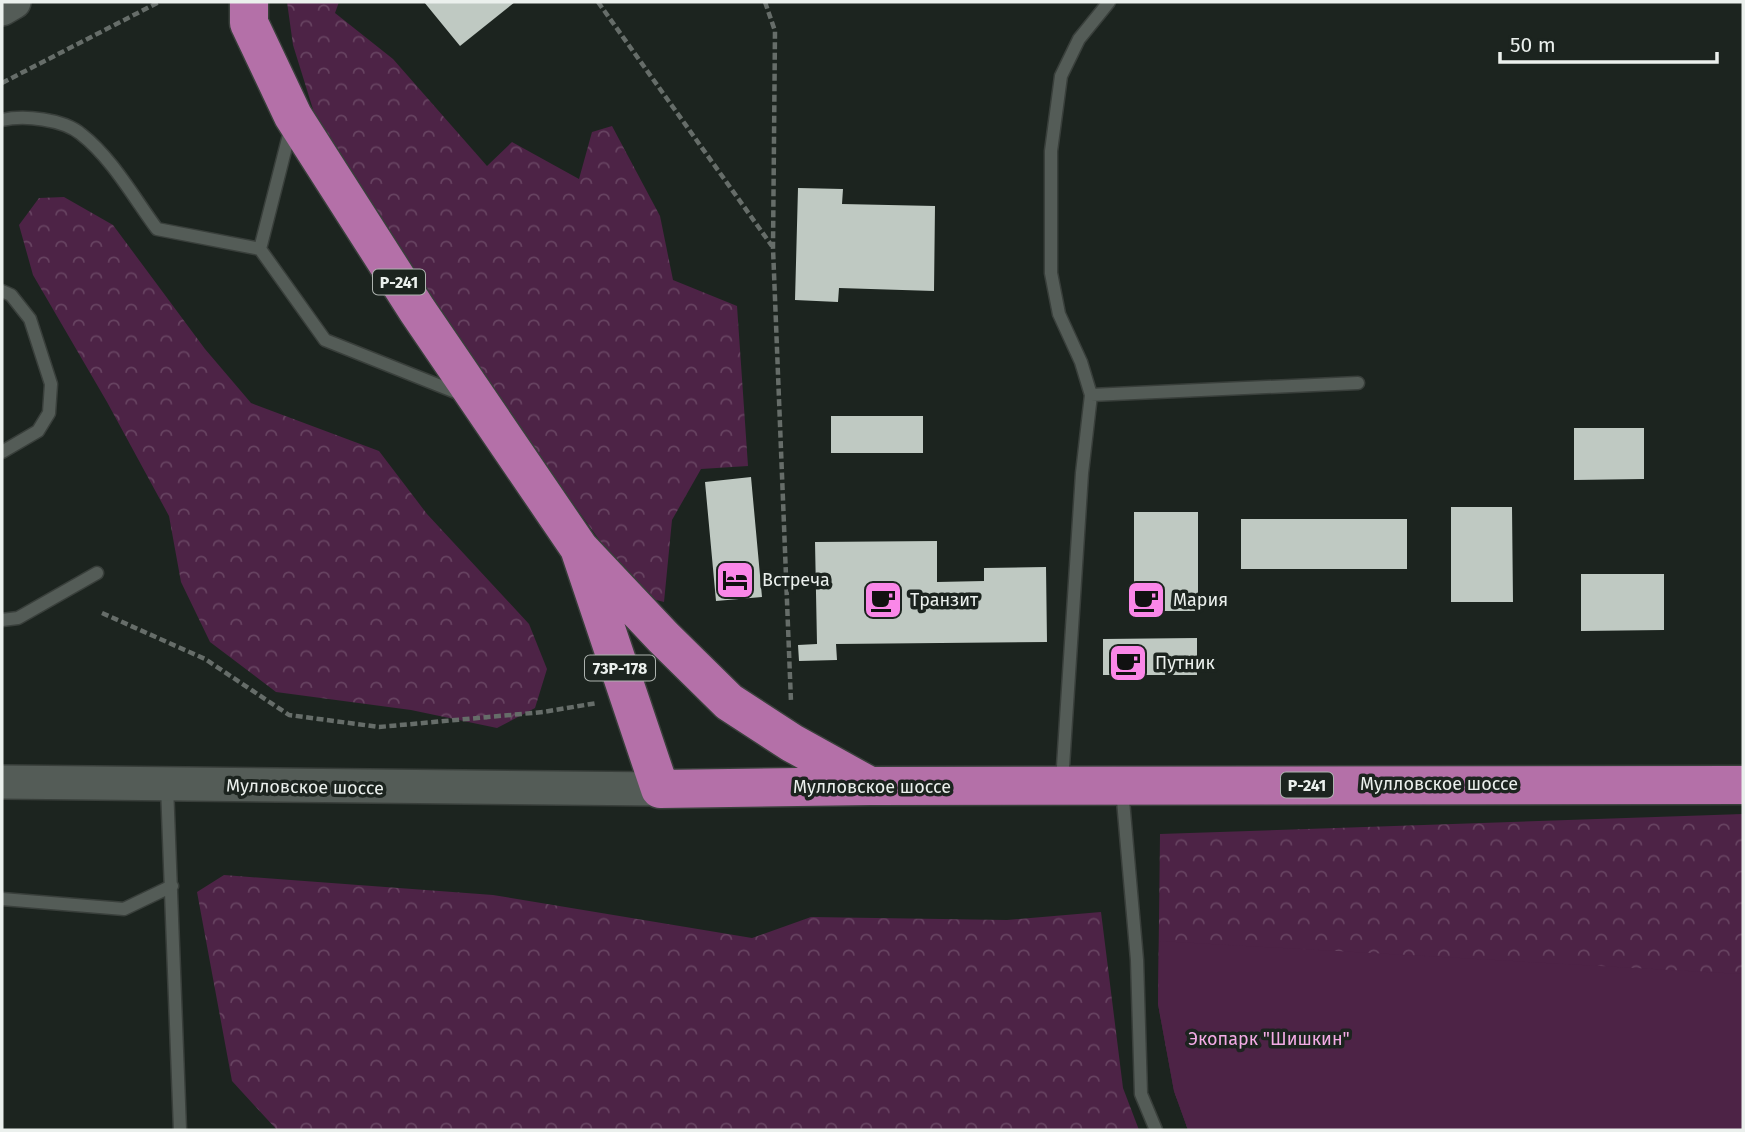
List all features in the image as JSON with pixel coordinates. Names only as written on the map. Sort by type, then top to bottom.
[{"type":"highway","name":"Р-241","points":[[249,2],[249,23],[293,116],[379,252],[579,548],[663,638],[729,702],[792,743],[870,786]]},
{"type":"highway","name":"73Р-178","points":[[579,548],[660,789]]},
{"type":"highway","name":"Мулловское шоссе","points":[[660,789],[870,786],[1743,785]]},
{"type":"main road","points":[[2,9],[14,2]]},
{"type":"main road","name":"Мулловское шоссе","points":[[2,782],[167,786],[660,789]]},
{"type":"lane","points":[[1062,786],[1081,487],[1091,395],[1081,362],[1059,314],[1051,273],[1051,151],[1061,76],[1079,39],[1109,2]]},
{"type":"lane","points":[[260,249],[293,116]]},
{"type":"lane","points":[[2,120],[15,117],[46,120],[80,133],[109,164],[157,229],[260,249],[325,341],[479,401]]},
{"type":"lane","points":[[2,291],[11,295],[30,319],[51,384],[50,413],[38,431],[2,452]]},
{"type":"lane","points":[[1091,395],[1357,383]]},
{"type":"lane","points":[[2,620],[18,618],[97,573]]},
{"type":"lane","points":[[167,786],[180,1130]]},
{"type":"lane","points":[[1121,786],[1137,960],[1140,1094],[1156,1130]]},
{"type":"lane","points":[[2,899],[124,909],[172,886]]},
{"type":"path","points":[[2,83],[159,2]]},
{"type":"path","points":[[598,2],[773,248]]},
{"type":"path","points":[[765,2],[775,31],[773,248],[792,743]]},
{"type":"path","points":[[102,613],[205,659],[289,715],[379,727],[543,712],[630,697]]},
{"type":"green space","points":[[287,2],[339,2],[335,13],[393,59],[487,166],[512,142],[579,179],[592,132],[612,126],[660,216],[673,280],[737,306],[748,466],[701,469],[672,520],[664,602],[645,597],[615,562],[430,304],[316,119],[293,45]]},
{"type":"green space","points":[[64,197],[113,225],[205,349],[251,403],[379,451],[427,514],[529,624],[547,669],[535,708],[497,728],[411,710],[276,692],[210,642],[181,582],[169,516],[33,275],[19,225],[39,198]]},
{"type":"green space","points":[[1743,814],[1743,1130],[1188,1130],[1174,1091],[1158,1004],[1160,834]]},
{"type":"green space","points":[[224,875],[493,895],[752,938],[811,917],[1007,920],[1101,912],[1123,1088],[1139,1130],[277,1130],[232,1081],[197,892]]},
{"type":"green space","name":"Экопарк \"Шишкин\"","points":[[1159,941],[1742,974],[1743,1130],[1188,1130],[1174,1091],[1158,1004]]},
{"type":"building","points":[[424,2],[515,2],[460,46]]},
{"type":"building","points":[[798,188],[843,189],[842,204],[935,206],[934,291],[839,288],[838,302],[795,300]]},
{"type":"building","points":[[831,416],[923,416],[923,453],[831,453]]},
{"type":"building","points":[[1574,428],[1644,428],[1644,479],[1574,480]]},
{"type":"building","points":[[751,477],[762,597],[716,601],[705,482]]},
{"type":"building","points":[[1451,507],[1512,507],[1513,602],[1451,602]]},
{"type":"building","points":[[1134,512],[1198,512],[1198,611],[1134,611]]},
{"type":"building","points":[[1241,519],[1407,519],[1407,569],[1241,569]]},
{"type":"building","points":[[937,541],[937,582],[984,581],[984,568],[1046,567],[1047,642],[836,644],[837,660],[799,661],[798,645],[817,644],[815,542]]},
{"type":"building","points":[[1581,574],[1664,574],[1664,630],[1581,631]]},
{"type":"building","points":[[1197,638],[1197,675],[1103,675],[1103,639]]},
{"type":"place","name":"Встреча","points":[[735,580]]},
{"type":"place","name":"Транзит","points":[[883,600]]},
{"type":"place","name":"Мария","points":[[1146,600]]},
{"type":"place","name":"Путник","points":[[1128,663]]}]
